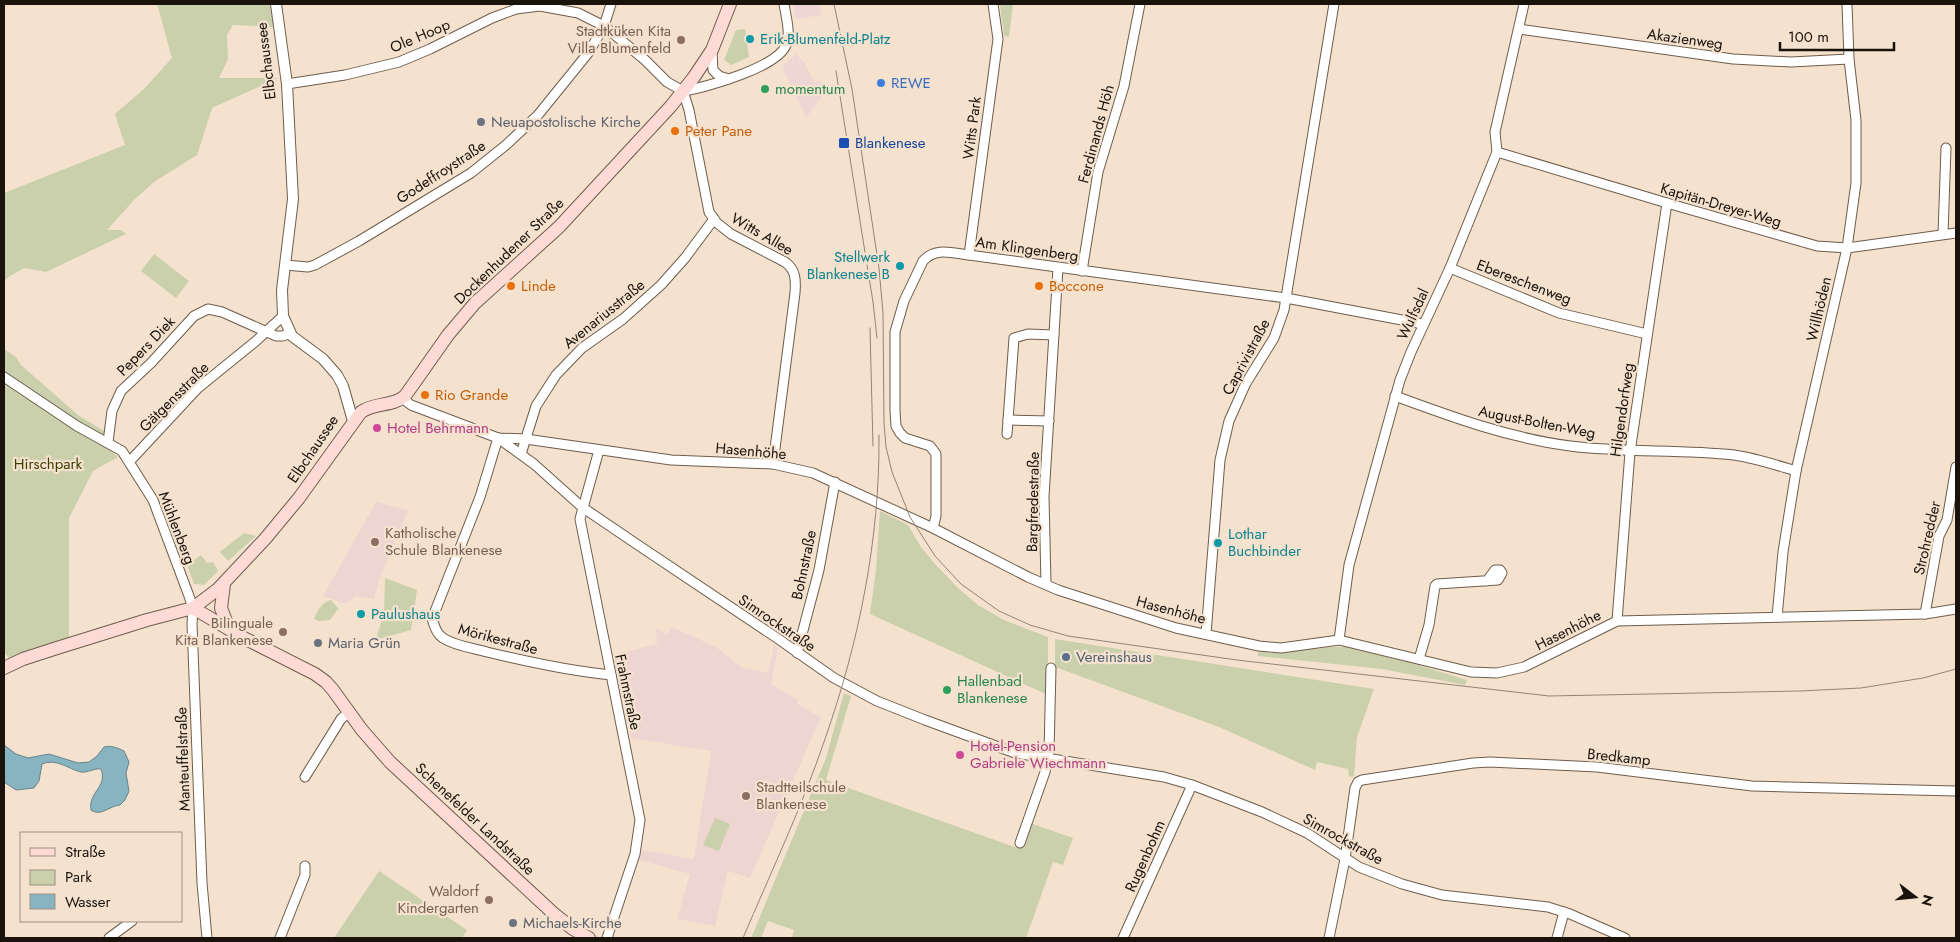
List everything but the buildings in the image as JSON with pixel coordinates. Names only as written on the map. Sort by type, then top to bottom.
[{"type":"main road","points":[[683,91],[712,50],[730,4]]},
{"type":"main road","name":"Dockenhudener Straße","points":[[402,398],[448,335],[476,303],[559,227],[683,91]]},
{"type":"main road","points":[[352,421],[368,408],[395,402],[402,398]]},
{"type":"main road","name":"Elbchaussee","points":[[4,668],[23,659],[66,645],[193,608],[224,584],[265,539],[299,498],[352,421]]},
{"type":"main road","points":[[224,584],[221,608],[229,630]]},
{"type":"main road","name":"Schenefelder Landstraße","points":[[193,608],[229,630],[314,674],[333,690],[371,741],[397,769],[553,913],[589,938]]},
{"type":"street","name":"Elbchaussee","points":[[276,4],[287,84],[293,199],[282,300],[283,316],[290,333],[301,344],[323,359],[337,376],[343,386],[352,421]]},
{"type":"street","name":"Godeffroystraße","points":[[285,265],[308,267],[315,265],[359,241],[471,173],[506,145],[538,115],[589,52],[604,26],[611,4]]},
{"type":"street","points":[[683,91],[709,86],[729,79],[779,56],[786,45],[788,27],[784,4]]},
{"type":"street","name":"Witts Park","points":[[969,255],[998,39],[993,4]]},
{"type":"street","name":"Ferdinands Höh","points":[[1082,271],[1098,172],[1124,86],[1140,4]]},
{"type":"street","name":"Caprivistraße","points":[[1206,634],[1220,460],[1229,421],[1246,383],[1274,338],[1286,298],[1334,4]]},
{"type":"street","name":"Wulfsdal","points":[[1339,640],[1349,565],[1395,396],[1411,352],[1450,268],[1496,152],[1495,132],[1524,4]]},
{"type":"street","name":"Willhöden","points":[[1777,617],[1782,552],[1796,471],[1848,248],[1856,183],[1856,120],[1847,4]]},
{"type":"street","name":"Ole Hoop","points":[[287,84],[345,75],[399,62],[430,50],[492,18],[516,9],[540,6],[578,12],[604,26],[645,60],[667,82],[683,91]]},
{"type":"street","name":"Akazienweg","points":[[1519,28],[1733,59],[1791,62],[1850,60]]},
{"type":"street","points":[[712,50],[711,61],[713,70],[719,76],[729,79]]},
{"type":"street","name":"Witts Allee","points":[[683,91],[689,110],[707,204],[714,219],[731,234],[785,262],[791,267],[795,275],[795,293],[773,464]]},
{"type":"street","points":[[1943,234],[1946,148]]},
{"type":"street","name":"Kapitän-Dreyer-Weg","points":[[1496,152],[1667,204],[1817,246],[1848,248],[1956,233]]},
{"type":"street","name":"Hilgendorfweg","points":[[1617,621],[1630,452],[1667,204]]},
{"type":"street","name":"Avenariusstraße","points":[[526,439],[536,406],[556,375],[582,348],[623,319],[661,285],[685,258],[714,219]]},
{"type":"street","name":"Am Klingenberg","points":[[933,528],[936,516],[936,454],[930,446],[905,438],[898,430],[895,410],[894,338],[904,301],[922,262],[927,256],[938,252],[969,255],[1286,298],[1424,324]]},
{"type":"street","name":"Bargfredestraße","points":[[1046,584],[1044,502],[1058,268]]},
{"type":"street","name":"Ebereschenweg","points":[[1450,268],[1558,313],[1647,334]]},
{"type":"street","name":"Pepers Diek","points":[[108,442],[112,411],[121,391],[151,363],[194,316],[208,309],[222,312],[267,331]]},
{"type":"street","name":"Gätgensstraße","points":[[130,461],[198,388],[283,316]]},
{"type":"street","points":[[267,331],[281,337],[290,333]]},
{"type":"street","points":[[1007,434],[1014,338],[1028,334],[1054,335]]},
{"type":"street","points":[[4,377],[77,426],[122,451],[130,461]]},
{"type":"street","name":"August-Bolten-Weg","points":[[1395,396],[1460,420],[1513,435],[1569,446],[1630,452],[1736,455],[1796,471]]},
{"type":"street","name":"Hasenhöhe","points":[[402,398],[411,405],[498,438],[526,439],[671,460],[773,464],[813,473],[933,528],[1028,577],[1058,590],[1176,628],[1259,646],[1280,648],[1339,640],[1483,674],[1524,667],[1617,621],[1925,614],[1956,609]]},
{"type":"street","points":[[1008,420],[1049,421]]},
{"type":"street","name":"Simrockstraße","points":[[498,438],[559,485],[582,507],[797,653],[857,691],[897,710],[1008,750],[1048,759],[1164,777],[1192,785],[1262,812],[1307,833],[1345,859],[1379,876],[1442,895],[1548,907],[1625,938]]},
{"type":"street","name":"Mörikestraße","points":[[498,438],[480,497],[439,597],[432,619],[436,631],[443,638],[453,643],[475,649],[571,671],[611,676]]},
{"type":"street","points":[[520,454],[526,439]]},
{"type":"street","name":"Frahmstraße","points":[[599,450],[580,519],[637,801],[640,828],[635,854],[607,938]]},
{"type":"street","name":"Mühlenberg","points":[[130,461],[153,500],[193,608]]},
{"type":"street","name":"Strohredder","points":[[1925,614],[1939,536],[1947,520],[1956,467]]},
{"type":"street","name":"Bohnstraße","points":[[797,653],[819,570],[835,482]]},
{"type":"street","points":[[1419,659],[1429,625],[1434,586],[1437,584],[1487,581]]},
{"type":"street","name":"Manteuffelstraße","points":[[193,608],[202,883],[207,938]]},
{"type":"street","points":[[1020,843],[1048,759],[1051,668]]},
{"type":"street","points":[[305,776],[341,718],[349,712]]},
{"type":"street","name":"Bredkamp","points":[[1345,859],[1355,788],[1358,782],[1473,763],[1490,762],[1597,767],[1752,786],[1956,791]]},
{"type":"street","name":"Rugenbohm","points":[[1123,938],[1192,785]]},
{"type":"street","points":[[1329,938],[1345,859]]},
{"type":"street","points":[[280,938],[305,875],[305,866]]},
{"type":"street","points":[[1557,938],[1564,912]]},
{"type":"street","points":[[109,938],[131,922]]},
{"type":"shaded area","points":[[793,4],[820,4],[822,15],[796,19]]},
{"type":"shaded area","points":[[796,54],[803,62],[806,61],[806,67],[815,83],[821,81],[824,93],[806,118],[782,66]]},
{"type":"shaded area","name":"Katholische Schule Blankenese","points":[[376,502],[408,510],[380,578],[374,599],[356,596],[346,604],[323,596]]},
{"type":"shaded area","name":"Stadtteilschule Blankenese","points":[[672,627],[716,647],[743,668],[768,673],[774,645],[778,648],[771,684],[798,700],[797,704],[821,717],[750,878],[728,871],[715,926],[677,919],[690,874],[639,860],[642,850],[694,859],[711,751],[631,738],[613,655],[657,644],[656,628],[667,634]]},
{"type":"green space","points":[[157,4],[270,4],[275,27],[233,25],[227,35],[228,59],[219,78],[278,78],[212,108],[197,155],[154,182],[134,200],[107,230],[121,230],[126,234],[46,272],[24,268],[4,281],[4,193],[125,145],[115,114],[145,88],[172,58]]},
{"type":"green space","points":[[1000,4],[1013,4],[1009,37],[1004,36]]},
{"type":"green space","points":[[745,29],[749,57],[731,65],[724,60],[736,30]]},
{"type":"green space","points":[[154,254],[189,281],[176,298],[141,271]]},
{"type":"green space","points":[[4,349],[16,357],[21,365],[78,415],[109,434],[108,442],[4,377]]},
{"type":"green space","name":"Hirschpark","points":[[4,382],[118,457],[93,471],[69,518],[69,637],[9,658],[4,652]]},
{"type":"green space","points":[[880,511],[908,525],[921,547],[935,564],[978,605],[1004,620],[1048,637],[1048,695],[870,614],[876,570]]},
{"type":"green space","points":[[244,533],[256,536],[228,561],[220,552]]},
{"type":"green space","points":[[201,555],[207,563],[213,562],[218,571],[204,585],[194,584],[187,565]]},
{"type":"green space","points":[[385,578],[417,590],[411,630],[376,640],[384,612]]},
{"type":"green space","points":[[331,600],[339,609],[330,620],[319,621],[314,619],[322,605]]},
{"type":"green space","points":[[1055,639],[1374,689],[1357,737],[1354,776],[1349,777],[1348,769],[1317,762],[1315,770],[1219,727],[1055,667]]},
{"type":"green space","points":[[1346,647],[1415,664],[1467,680],[1465,685],[1382,669],[1257,656],[1259,651],[1270,653]]},
{"type":"green space","points":[[844,693],[851,696],[826,780],[1020,849],[1030,823],[1073,838],[1063,865],[1053,862],[1026,938],[792,938],[794,930],[768,921],[761,938],[751,938],[826,758]]},
{"type":"green space","points":[[715,818],[730,824],[719,851],[703,845]]},
{"type":"green space","points":[[379,871],[467,930],[462,938],[334,938]]},
{"type":"water","points":[[4,745],[16,754],[28,758],[49,754],[78,763],[89,762],[104,747],[117,748],[124,751],[129,762],[126,773],[129,791],[125,800],[120,805],[102,812],[95,812],[91,810],[91,804],[102,780],[101,769],[81,772],[53,762],[42,764],[39,781],[34,788],[16,790],[4,782]]},
{"type":"tram line","points":[[834,4],[852,89],[879,268],[883,313],[884,423],[886,447],[892,472],[910,517],[935,556],[961,584],[999,611],[1030,625],[1068,636],[1237,660],[1549,696],[1861,688],[1923,678],[1956,669]]},
{"type":"tram line","points":[[836,71],[873,302],[877,338]]},
{"type":"tram line","points":[[870,328],[873,446]]},
{"type":"tram line","points":[[743,938],[806,790],[825,739],[848,665],[865,590],[871,551],[876,513],[879,435]]},
{"type":"place","name":"Erik-Blumenfeld-Platz","points":[[750,39]]},
{"type":"place","name":"Stadtküken Kita Villa Blumenfeld","points":[[681,40]]},
{"type":"place","name":"REWE","points":[[881,83]]},
{"type":"place","name":"momentum","points":[[765,89]]},
{"type":"place","name":"Neuapostolische Kirche","points":[[481,122]]},
{"type":"place","name":"Peter Pane","points":[[675,131]]},
{"type":"place","name":"Blankenese","points":[[844,143]]},
{"type":"place","name":"Stellwerk Blankenese B","points":[[900,266]]},
{"type":"place","name":"Linde","points":[[511,286]]},
{"type":"place","name":"Boccone","points":[[1039,286]]},
{"type":"place","name":"Rio Grande","points":[[425,395]]},
{"type":"place","name":"Hotel Behrmann","points":[[377,428]]},
{"type":"place","name":"Katholische Schule Blankenese","points":[[375,542]]},
{"type":"place","name":"Lothar Buchbinder","points":[[1218,543]]},
{"type":"place","name":"Paulushaus","points":[[361,614]]},
{"type":"place","name":"Bilinguale Kita Blankenese","points":[[283,632]]},
{"type":"place","name":"Maria Grün","points":[[318,643]]},
{"type":"place","name":"Vereinshaus","points":[[1066,657]]},
{"type":"place","name":"Hallenbad Blankenese","points":[[947,690]]},
{"type":"place","name":"Hotel-Pension Gabriele Wiechmann","points":[[960,755]]},
{"type":"place","name":"Stadtteilschule Blankenese","points":[[746,796]]},
{"type":"place","name":"Waldorf Kindergarten","points":[[489,900]]},
{"type":"place","name":"Michaels-Kirche","points":[[513,923]]}]
